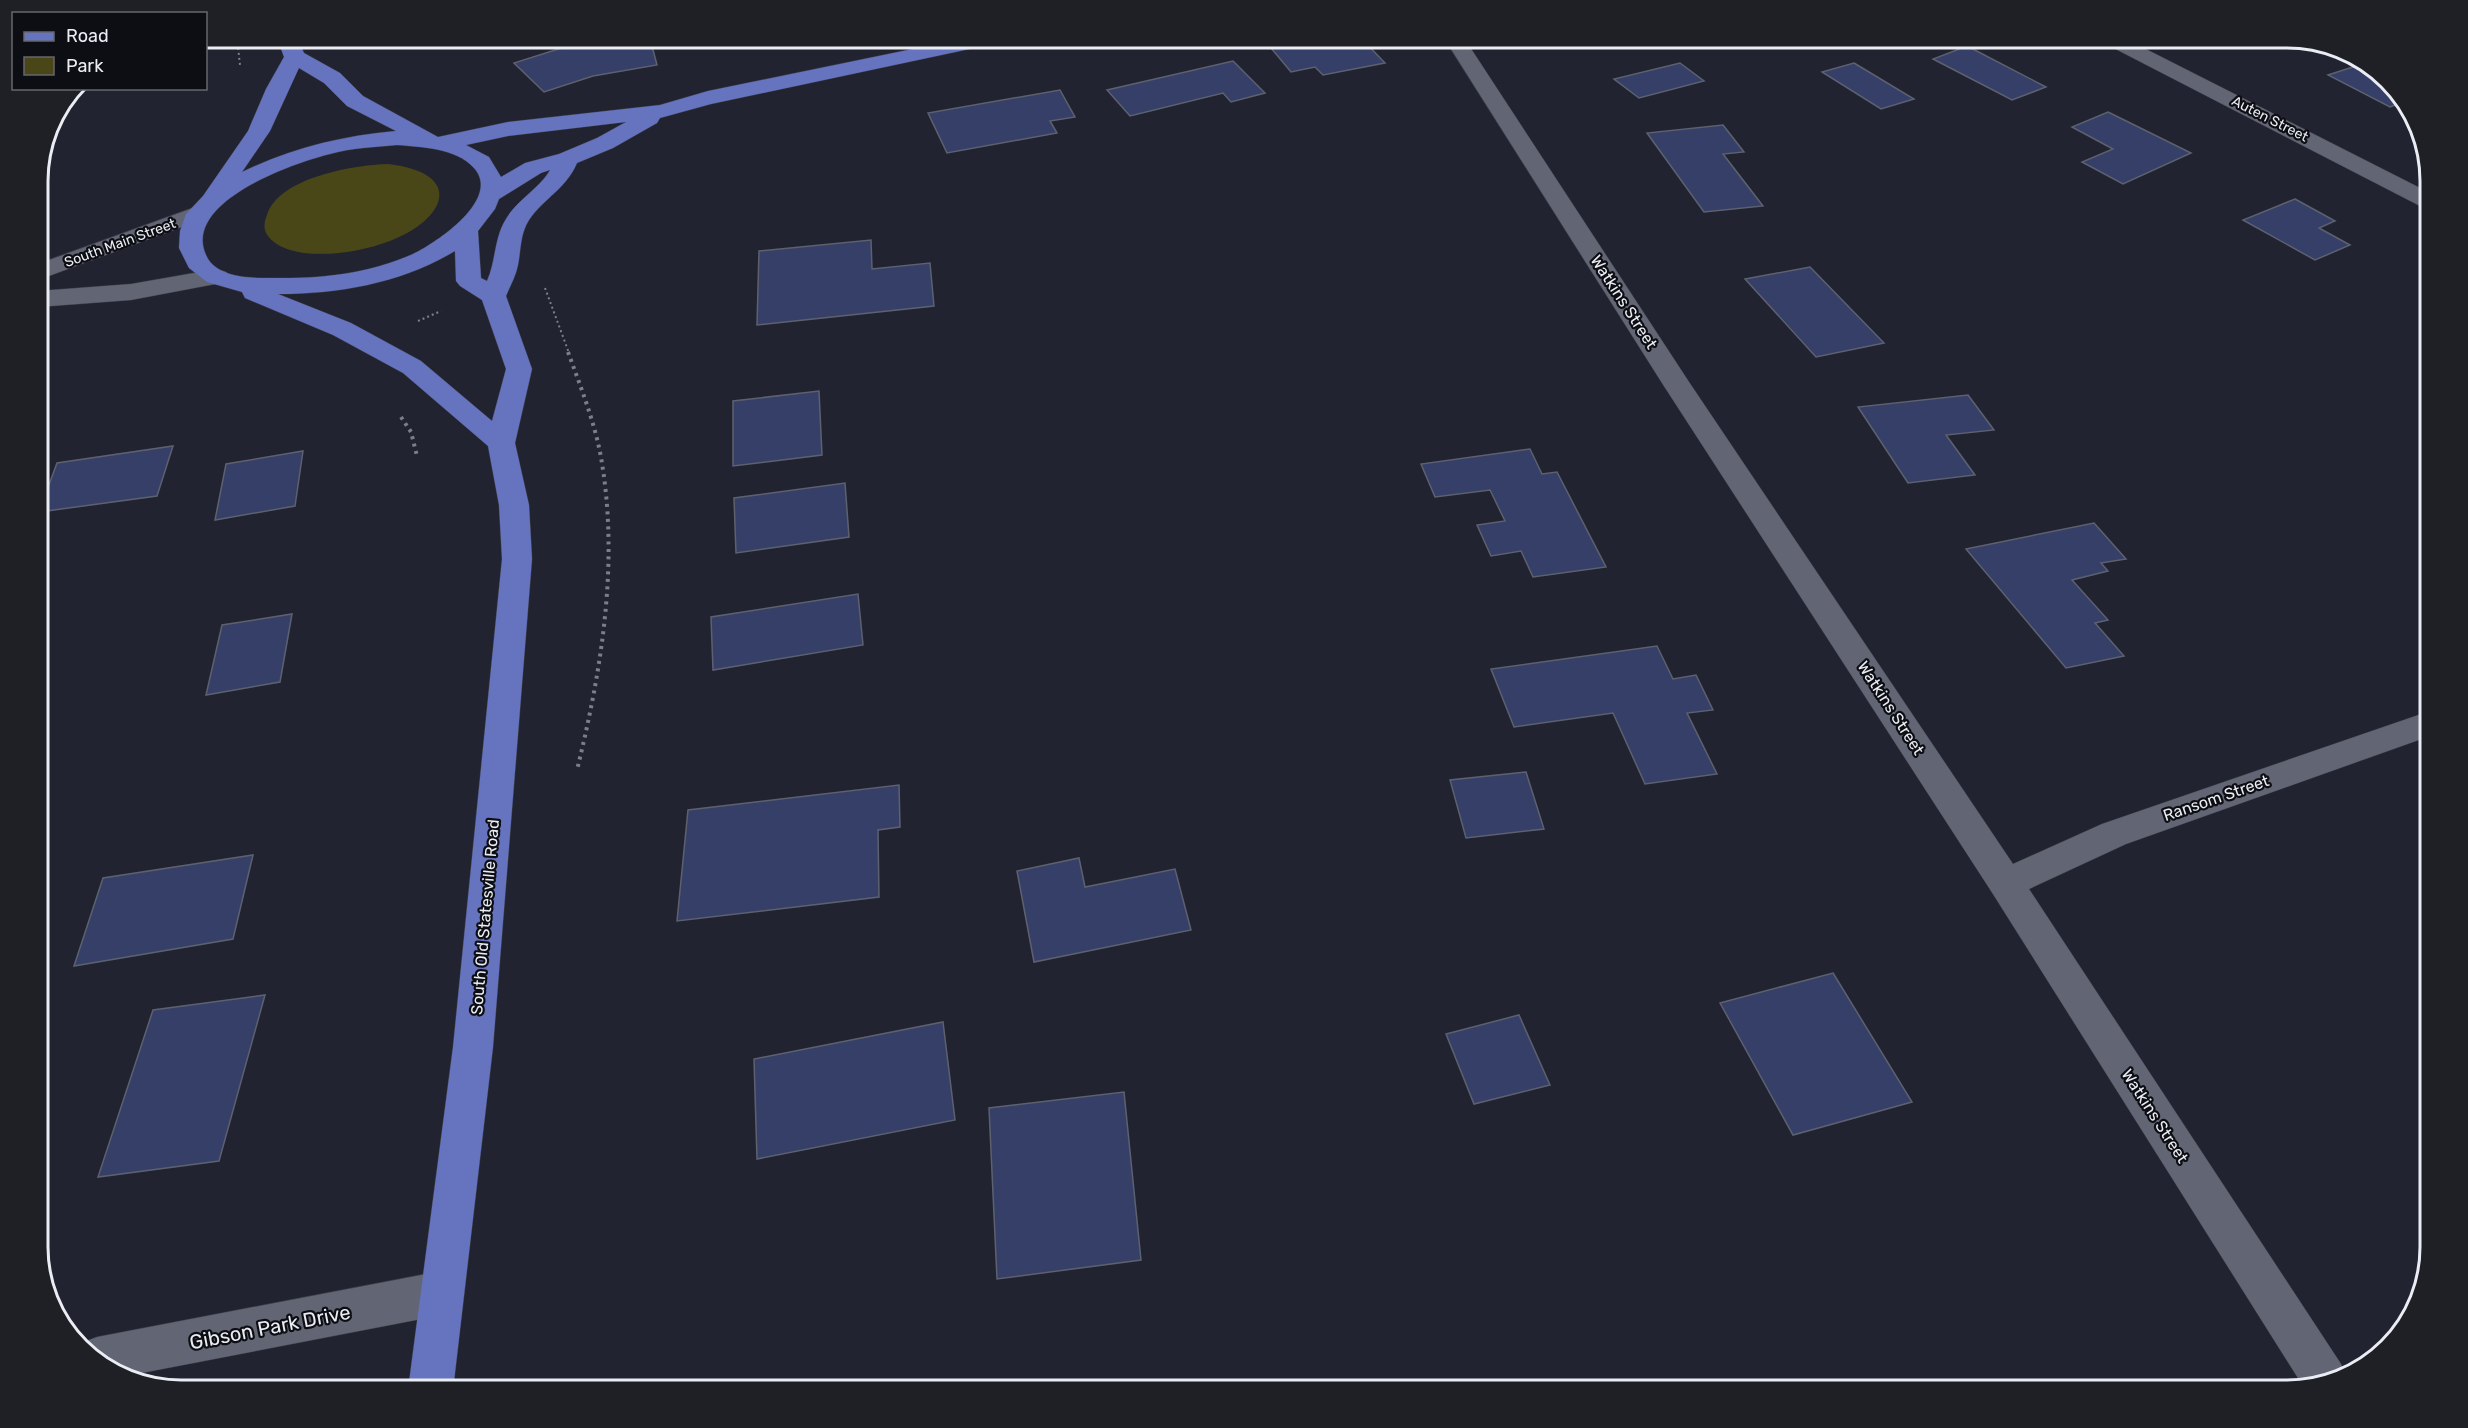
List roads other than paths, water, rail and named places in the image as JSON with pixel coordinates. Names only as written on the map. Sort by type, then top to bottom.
[{"type":"main road","points":[[291,48],[260,131],[205,207],[191,231],[190,245],[197,262],[224,280],[342,329],[412,367],[501,443]]},
{"type":"main road","points":[[224,280],[315,286],[348,282],[410,264],[441,249],[466,230],[474,222],[491,194],[492,182],[488,171],[476,159],[458,148],[435,141],[355,101],[332,78],[292,48]]},
{"type":"main road","points":[[205,207],[270,169],[296,157],[328,147],[397,138],[435,141],[508,129],[661,111],[728,93],[945,48]]},
{"type":"main road","points":[[491,194],[533,168],[567,159],[605,143],[661,111]]},
{"type":"main road","points":[[466,230],[470,281],[493,296],[505,268],[509,239],[517,220],[533,200],[560,177],[567,159]]},
{"type":"main road","name":"South Old Statesville Road","points":[[432,1380],[473,1047],[517,559],[514,505],[501,443],[519,369],[493,296]]},
{"type":"street","name":"Watkins Street","points":[[1460,48],[1676,383],[2006,883],[2322,1375]]},
{"type":"street","name":"Auten Street","points":[[2129,48],[2420,196]]},
{"type":"street","name":"South Main Street","points":[[48,269],[205,207]]},
{"type":"street","points":[[48,298],[131,292],[224,280]]},
{"type":"street","name":"Ransom Street","points":[[2006,883],[2114,834],[2420,727]]},
{"type":"street","name":"Gibson Park Drive","points":[[107,1357],[442,1293]]}]
